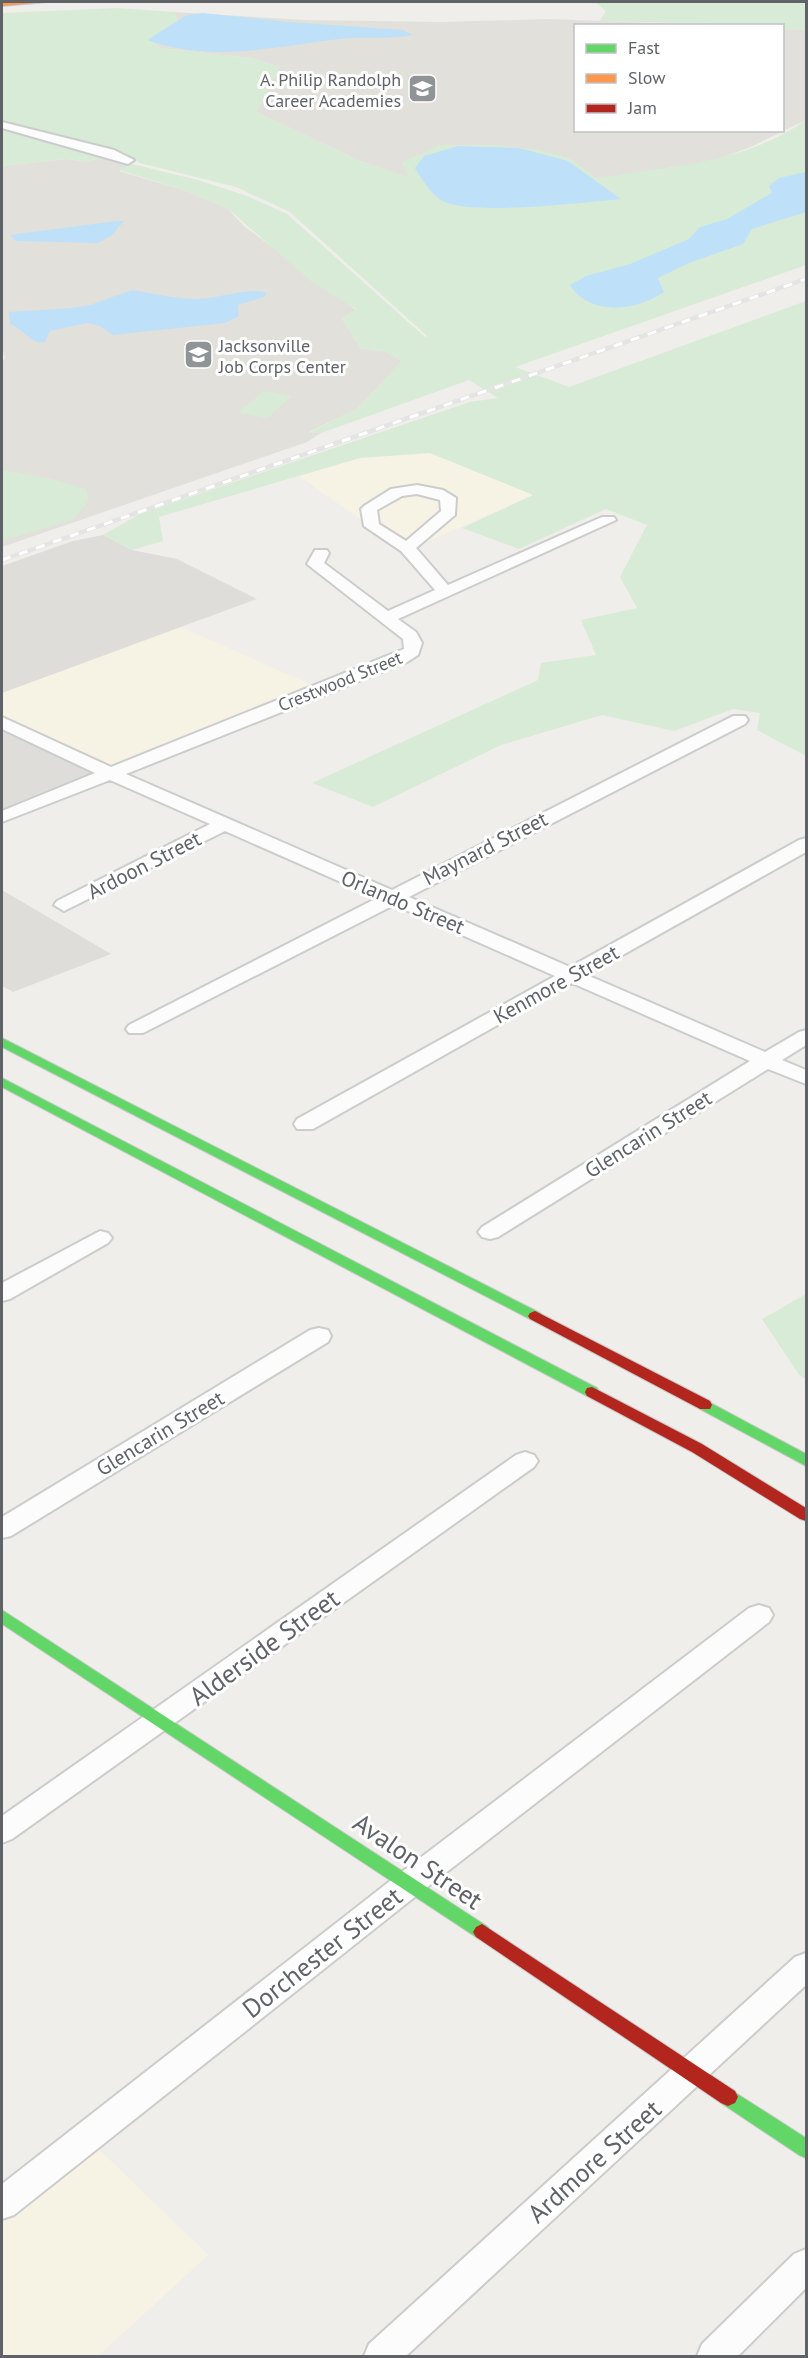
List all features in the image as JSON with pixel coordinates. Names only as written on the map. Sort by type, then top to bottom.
[{"type":"main road","points":[[2,4],[44,2]]},
{"type":"main road","points":[[2,1042],[689,1395],[807,1461]]},
{"type":"main road","points":[[2,1082],[625,1409],[697,1448],[807,1515]]},
{"type":"main road","name":"Avalon Street","points":[[2,1616],[410,1883],[690,2073],[807,2149]]},
{"type":"street","points":[[2,126],[110,153],[128,160]]},
{"type":"street","points":[[407,548],[449,512],[448,498],[423,490],[408,491],[385,495],[369,509],[372,526],[407,548],[444,592]]},
{"type":"street","name":"Crestwood Street","points":[[2,817],[401,658],[412,651],[414,643],[410,636],[388,617],[608,520]]},
{"type":"street","points":[[321,553],[315,564],[388,617]]},
{"type":"street","name":"Maynard Street","points":[[136,1029],[389,897],[739,720]]},
{"type":"street","name":"Orlando Street","points":[[2,722],[109,773],[389,897],[807,1077]]},
{"type":"street","name":"Ardoon Street","points":[[64,905],[224,824]]},
{"type":"street","name":"Kenmore Street","points":[[306,1124],[807,844]]},
{"type":"street","name":"Glencarin Street","points":[[490,1232],[807,1036]]},
{"type":"street","points":[[2,1293],[99,1238]]},
{"type":"street","name":"Glencarin Street","points":[[2,1529],[319,1336]]},
{"type":"street","name":"Alderside Street","points":[[2,1831],[161,1721],[525,1461]]},
{"type":"street","name":"Dorchester Street","points":[[2,2204],[410,1883],[759,1616]]},
{"type":"street","name":"Ardmore Street","points":[[381,2356],[807,1966]]},
{"type":"street","points":[[714,2356],[807,2265]]},
{"type":"shaded area","name":"A. Philip Randolph Career Academies","points":[[174,12],[305,20],[442,22],[550,19],[678,24],[574,24],[574,132],[782,132],[751,147],[712,161],[598,179],[409,178],[360,161],[256,112],[280,67],[251,58],[160,48],[151,40],[178,21]]},
{"type":"shaded area","name":"A. Philip Randolph Career Academies","points":[[784,29],[806,30],[806,120],[784,131]]},
{"type":"shaded area","name":"Jacksonville Job Corps Center","points":[[108,155],[132,164],[119,171],[187,191],[227,208],[244,226],[356,310],[342,319],[361,348],[384,351],[402,361],[357,409],[309,432],[321,433],[307,442],[2,547],[2,360],[5,359],[2,346],[2,166],[67,159],[87,162]]},
{"type":"shaded area","points":[[430,453],[534,495],[405,551],[299,476],[360,458]]},
{"type":"shaded area","points":[[103,535],[132,550],[177,559],[257,599],[2,693],[2,566],[73,541]]},
{"type":"shaded area","points":[[181,627],[316,687],[98,773],[2,726],[2,693]]},
{"type":"shaded area","points":[[2,726],[98,773],[2,812]]},
{"type":"shaded area","points":[[2,890],[111,954],[13,992],[2,986]]},
{"type":"shaded area","points":[[76,2127],[208,2255],[98,2356],[2,2356],[2,2185]]},
{"type":"green space","points":[[595,2],[806,2],[806,30],[784,29],[784,24],[600,21],[606,11]]},
{"type":"green space","points":[[118,8],[174,12],[178,20],[152,39],[160,48],[251,58],[280,67],[256,112],[360,161],[408,177],[402,162],[440,145],[496,145],[539,150],[569,158],[597,178],[679,166],[732,154],[758,146],[806,120],[806,265],[515,367],[569,387],[806,301],[806,756],[757,730],[760,713],[733,709],[674,731],[602,715],[501,745],[373,807],[312,783],[538,680],[541,663],[596,655],[581,620],[637,608],[620,577],[647,525],[606,509],[519,549],[462,528],[533,495],[430,453],[360,458],[159,517],[163,541],[132,550],[103,535],[140,514],[470,402],[498,398],[469,380],[321,433],[308,433],[357,409],[402,361],[384,351],[361,348],[342,319],[356,309],[312,282],[227,208],[187,191],[119,170],[132,164],[198,180],[247,196],[287,214],[425,337],[427,336],[290,212],[236,187],[140,163],[119,150],[2,121],[2,13]]},
{"type":"green space","points":[[2,129],[108,155],[87,162],[67,159],[2,166]]},
{"type":"green space","points":[[264,391],[292,396],[268,418],[238,413]]},
{"type":"green space","points":[[2,470],[52,479],[86,489],[89,500],[74,519],[2,541]]},
{"type":"green space","points":[[806,1294],[806,1379],[799,1375],[762,1319]]},
{"type":"water","points":[[203,13],[403,30],[413,35],[348,38],[267,49],[219,52],[171,47],[147,40],[187,15]]},
{"type":"water","points":[[458,146],[519,148],[568,161],[621,199],[501,208],[455,205],[437,197],[426,186],[415,168],[424,156]]},
{"type":"water","points":[[806,172],[806,212],[752,229],[743,244],[689,263],[658,278],[664,292],[653,298],[628,307],[601,306],[589,302],[570,285],[586,276],[630,264],[689,239],[700,227],[727,219],[772,193],[769,186],[779,178]]},
{"type":"water","points":[[124,221],[111,236],[98,243],[16,241],[10,235]]},
{"type":"water","points":[[132,290],[197,299],[250,291],[267,293],[264,297],[238,305],[239,316],[225,323],[113,335],[100,326],[87,323],[50,331],[45,342],[31,339],[10,324],[9,312],[90,305]]},
{"type":"railway","points":[[2,560],[806,279]]},
{"type":"traffic: fast","points":[[2,1042],[535,1316]]},
{"type":"traffic: fast","points":[[2,1082],[592,1392]]},
{"type":"traffic: fast","points":[[705,1405],[806,1461]]},
{"type":"traffic: fast","points":[[2,1616],[482,1932]]},
{"type":"traffic: fast","points":[[728,2097],[806,2149]]},
{"type":"traffic: slow","points":[[2,4],[44,2]]},
{"type":"traffic: jam","points":[[535,1316],[705,1405]]},
{"type":"traffic: jam","points":[[592,1392],[697,1448],[806,1515]]},
{"type":"traffic: jam","points":[[482,1932],[728,2097]]},
{"type":"place","name":"A. Philip Randolph Career Academies","points":[[422,89]]},
{"type":"place","name":"Jacksonville Job Corps Center","points":[[198,355]]}]
